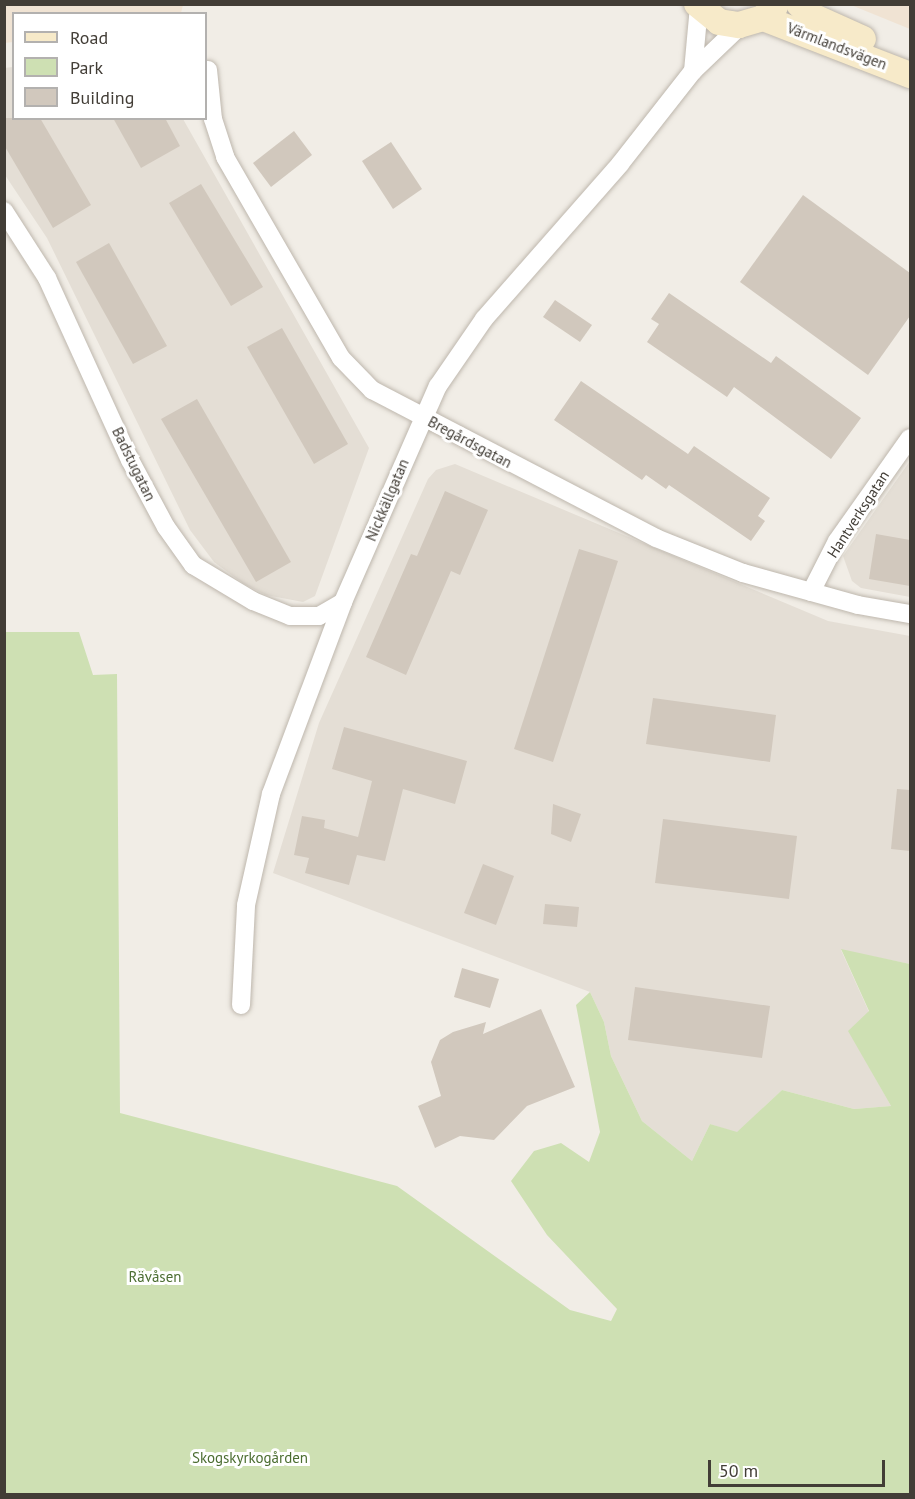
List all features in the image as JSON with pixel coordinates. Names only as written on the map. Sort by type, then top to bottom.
[{"type":"street","name":"Värmlandsvägen","points":[[799,4],[810,15],[910,59]]},
{"type":"street","name":"Värmlandsvägen","points":[[698,5],[719,22],[761,16],[910,75]]},
{"type":"street","points":[[693,71],[698,5]]},
{"type":"street","name":"Nickkällgatan","points":[[240,1005],[246,905],[256,851],[295,724],[343,602],[438,386],[484,319],[620,164],[693,71],[761,16]]},
{"type":"street","name":"Bregårdsgatan","points":[[207,70],[213,119],[225,157],[341,358],[372,390],[656,538],[743,573],[811,592],[910,614]]},
{"type":"street","name":"Badstugatan","points":[[4,211],[47,278],[130,460],[166,527],[193,565],[253,601],[290,616],[319,616],[343,602]]},
{"type":"street","name":"Hantverksgatan","points":[[811,592],[837,541],[910,438]]},
{"type":"shaded area","points":[[5,4],[183,5],[181,12],[12,12],[12,42],[5,43]]},
{"type":"shaded area","points":[[851,5],[910,5],[910,29]]},
{"type":"shaded area","points":[[12,67],[12,120],[184,120],[369,448],[315,596],[303,602],[266,595],[244,584],[214,562],[190,530],[47,238],[5,175],[4,68]]},
{"type":"shaded area","points":[[910,461],[910,597],[861,588],[852,581],[843,556]]},
{"type":"shaded area","points":[[455,464],[828,621],[910,636],[910,964],[841,950],[869,1012],[849,1031],[891,1106],[854,1109],[782,1090],[737,1133],[710,1124],[692,1161],[642,1121],[611,1056],[604,1022],[590,992],[273,873],[319,723],[428,479],[436,470]]},
{"type":"green space","name":"Rävåsen","points":[[4,632],[79,632],[93,675],[117,674],[120,1113],[397,1186],[570,1310],[611,1321],[617,1309],[547,1235],[511,1181],[534,1151],[561,1143],[589,1162],[600,1132],[576,1005],[590,992],[604,1022],[611,1056],[642,1121],[692,1161],[710,1124],[737,1132],[782,1090],[854,1109],[891,1106],[848,1031],[869,1011],[841,949],[910,964],[910,1494],[5,1494]]},
{"type":"building","points":[[4,118],[41,120],[91,205],[53,228],[4,145]]},
{"type":"building","points":[[114,120],[166,120],[180,146],[141,168]]},
{"type":"building","points":[[294,131],[312,155],[271,187],[253,163]]},
{"type":"building","points":[[391,142],[422,189],[393,209],[362,161]]},
{"type":"building","points":[[201,184],[263,287],[231,306],[169,203]]},
{"type":"building","points":[[803,195],[910,273],[910,316],[868,375],[740,282]]},
{"type":"building","points":[[109,243],[167,346],[133,364],[76,262]]},
{"type":"building","points":[[669,293],[771,363],[776,356],[861,418],[831,459],[734,387],[727,397],[647,342],[659,324],[651,319]]},
{"type":"building","points":[[555,300],[592,325],[580,342],[543,317]]},
{"type":"building","points":[[282,328],[348,444],[314,464],[247,347]]},
{"type":"building","points":[[581,381],[688,454],[694,446],[770,498],[758,516],[765,521],[751,541],[669,485],[666,489],[646,475],[642,480],[554,420]]},
{"type":"building","points":[[197,399],[291,562],[256,582],[161,419]]},
{"type":"building","points":[[445,491],[488,510],[460,575],[451,571],[406,675],[366,657],[411,554],[417,556]]},
{"type":"building","points":[[876,534],[910,540],[910,586],[869,579]]},
{"type":"building","points":[[579,549],[618,561],[553,762],[514,749]]},
{"type":"building","points":[[653,698],[776,715],[770,762],[646,744]]},
{"type":"building","points":[[344,727],[467,761],[455,804],[403,789],[385,861],[357,855],[349,885],[305,873],[309,858],[294,855],[302,816],[325,820],[324,828],[358,837],[372,781],[332,769]]},
{"type":"building","points":[[897,789],[910,790],[910,851],[891,849]]},
{"type":"building","points":[[553,804],[581,814],[571,842],[551,834]]},
{"type":"building","points":[[663,819],[797,836],[789,899],[655,883]]},
{"type":"building","points":[[483,864],[514,876],[496,925],[464,913]]},
{"type":"building","points":[[545,904],[579,907],[577,927],[543,924]]},
{"type":"building","points":[[462,968],[499,979],[490,1008],[454,997]]},
{"type":"building","points":[[635,987],[770,1006],[762,1058],[628,1040]]},
{"type":"building","points":[[541,1009],[575,1087],[527,1106],[494,1140],[460,1136],[435,1148],[418,1106],[441,1096],[431,1062],[440,1040],[453,1032],[486,1022],[483,1034]]},
{"type":"park label","name":"Skogskyrkogården","points":[[250,1458]]}]
